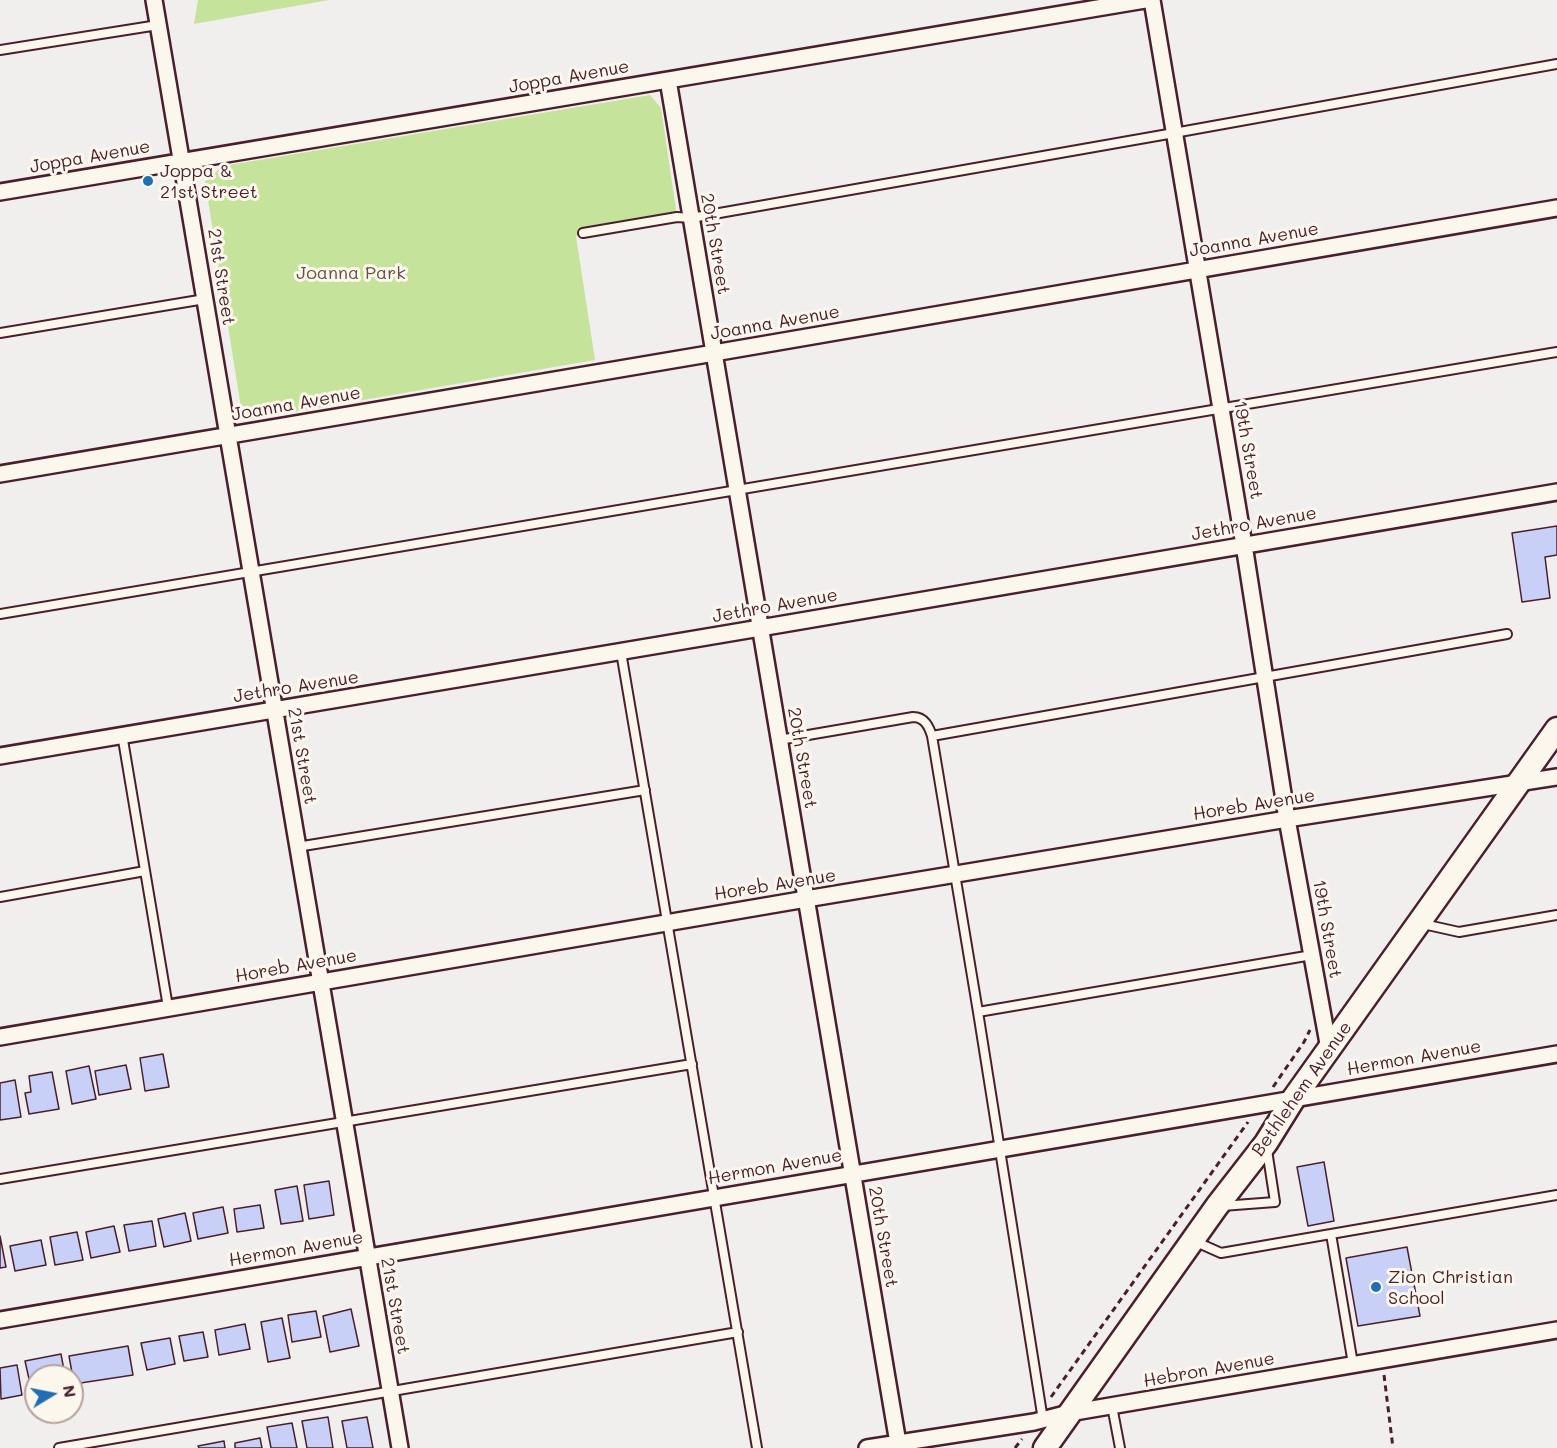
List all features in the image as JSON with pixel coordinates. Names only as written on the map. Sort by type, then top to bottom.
[{"type":"main road","name":"Bethlehem Avenue","points":[[1045,1448],[1217,1206],[1266,1143],[1294,1098],[1557,729]]},
{"type":"street","name":"21st Street","points":[[154,0],[400,1448]]},
{"type":"street","name":"Joppa Avenue","points":[[0,192],[1145,0]]},
{"type":"street","name":"19th Street","points":[[1152,0],[1244,545],[1287,819],[1329,1049]]},
{"type":"street","name":"20th Street","points":[[668,80],[898,1443]]},
{"type":"street","name":"Joanna Avenue","points":[[0,474],[1557,208]]},
{"type":"street","name":"Jethro Avenue","points":[[0,756],[1557,492]]},
{"type":"street","name":"Horeb Avenue","points":[[0,1037],[668,922],[1287,819],[1557,777]]},
{"type":"street","name":"Hermon Avenue","points":[[0,1320],[1557,1054]]},
{"type":"street","name":"Hebron Avenue","points":[[867,1448],[1042,1416],[1557,1330]]},
{"type":"lane","points":[[0,51],[159,24]]},
{"type":"lane","points":[[583,233],[677,217],[691,218],[1174,134],[1557,64]]},
{"type":"lane","points":[[0,333],[205,299]]},
{"type":"lane","points":[[0,614],[1557,352]]},
{"type":"lane","points":[[932,736],[1508,634]]},
{"type":"lane","points":[[621,652],[757,1448]]},
{"type":"lane","points":[[779,740],[913,717],[919,718],[929,726],[978,1012],[1042,1416]]},
{"type":"lane","points":[[122,734],[168,1007]]},
{"type":"lane","points":[[297,847],[645,790]]},
{"type":"lane","points":[[0,897],[145,870]]},
{"type":"lane","points":[[1419,923],[1459,932],[1557,915]]},
{"type":"lane","points":[[978,1012],[1312,955]]},
{"type":"lane","points":[[0,1179],[692,1065]]},
{"type":"lane","points":[[1217,1206],[1275,1202],[1266,1143]]},
{"type":"lane","points":[[1193,1240],[1221,1253],[1557,1195]]},
{"type":"lane","points":[[1331,1234],[1353,1365]]},
{"type":"lane","points":[[59,1448],[738,1332]]},
{"type":"lane","points":[[1112,1406],[1120,1448]]},
{"type":"path","points":[[1042,1416],[1262,1104],[1322,1011]]},
{"type":"path","points":[[1382,1359],[1393,1448]]},
{"type":"green space","points":[[198,0],[329,0],[194,24]]},
{"type":"green space","name":"Joanna Park","points":[[650,95],[661,108],[677,216],[576,236],[595,360],[253,419],[241,408],[205,181],[223,166]]},
{"type":"building","points":[[1557,526],[1557,555],[1545,557],[1550,598],[1522,602],[1512,533]]},
{"type":"building","points":[[163,1054],[169,1087],[145,1091],[140,1058]]},
{"type":"building","points":[[126,1065],[131,1089],[99,1095],[95,1071]]},
{"type":"building","points":[[89,1066],[96,1099],[72,1104],[66,1071]]},
{"type":"building","points":[[52,1072],[59,1109],[29,1114],[25,1093],[31,1092],[29,1076]]},
{"type":"building","points":[[15,1080],[21,1117],[0,1120],[0,1083]]},
{"type":"building","points":[[1324,1162],[1334,1221],[1308,1226],[1297,1167]]},
{"type":"building","points":[[329,1181],[334,1215],[309,1219],[304,1185]]},
{"type":"building","points":[[297,1186],[303,1221],[281,1224],[275,1190]]},
{"type":"building","points":[[260,1205],[264,1228],[237,1232],[234,1209]]},
{"type":"building","points":[[223,1207],[228,1233],[198,1239],[193,1213]]},
{"type":"building","points":[[185,1213],[191,1241],[164,1247],[158,1219]]},
{"type":"building","points":[[152,1221],[156,1246],[129,1251],[124,1225]]},
{"type":"building","points":[[114,1226],[120,1252],[91,1258],[86,1232]]},
{"type":"building","points":[[77,1232],[83,1260],[55,1265],[50,1237]]},
{"type":"building","points":[[0,1236],[6,1267],[0,1268]]},
{"type":"building","points":[[41,1240],[46,1265],[15,1271],[10,1246]]},
{"type":"building","points":[[1407,1247],[1420,1316],[1358,1326],[1346,1258]]},
{"type":"building","points":[[351,1309],[359,1346],[330,1352],[323,1316]]},
{"type":"building","points":[[316,1311],[321,1337],[292,1342],[288,1315]]},
{"type":"building","points":[[282,1318],[290,1358],[268,1362],[261,1322]]},
{"type":"building","points":[[245,1324],[250,1349],[219,1355],[215,1330]]},
{"type":"building","points":[[203,1332],[208,1357],[184,1361],[179,1336]]},
{"type":"building","points":[[170,1338],[175,1364],[147,1370],[141,1343]]},
{"type":"building","points":[[128,1346],[133,1375],[84,1382],[84,1364],[70,1364],[69,1356]]},
{"type":"building","points":[[61,1354],[63,1364],[26,1364],[25,1361]]},
{"type":"building","points":[[17,1365],[22,1395],[1,1399],[0,1368]]},
{"type":"building","points":[[328,1417],[333,1448],[307,1448],[302,1421]]},
{"type":"building","points":[[367,1417],[373,1448],[347,1448],[342,1421]]},
{"type":"building","points":[[292,1423],[297,1448],[271,1448],[267,1427]]},
{"type":"building","points":[[260,1438],[262,1448],[235,1448],[235,1443]]},
{"type":"building","points":[[224,1441],[225,1448],[199,1448],[198,1446]]},
{"type":"place","name":"Joppa & 21st Street","points":[[148,181]]},
{"type":"place","name":"Zion Christian School","points":[[1376,1287]]}]
